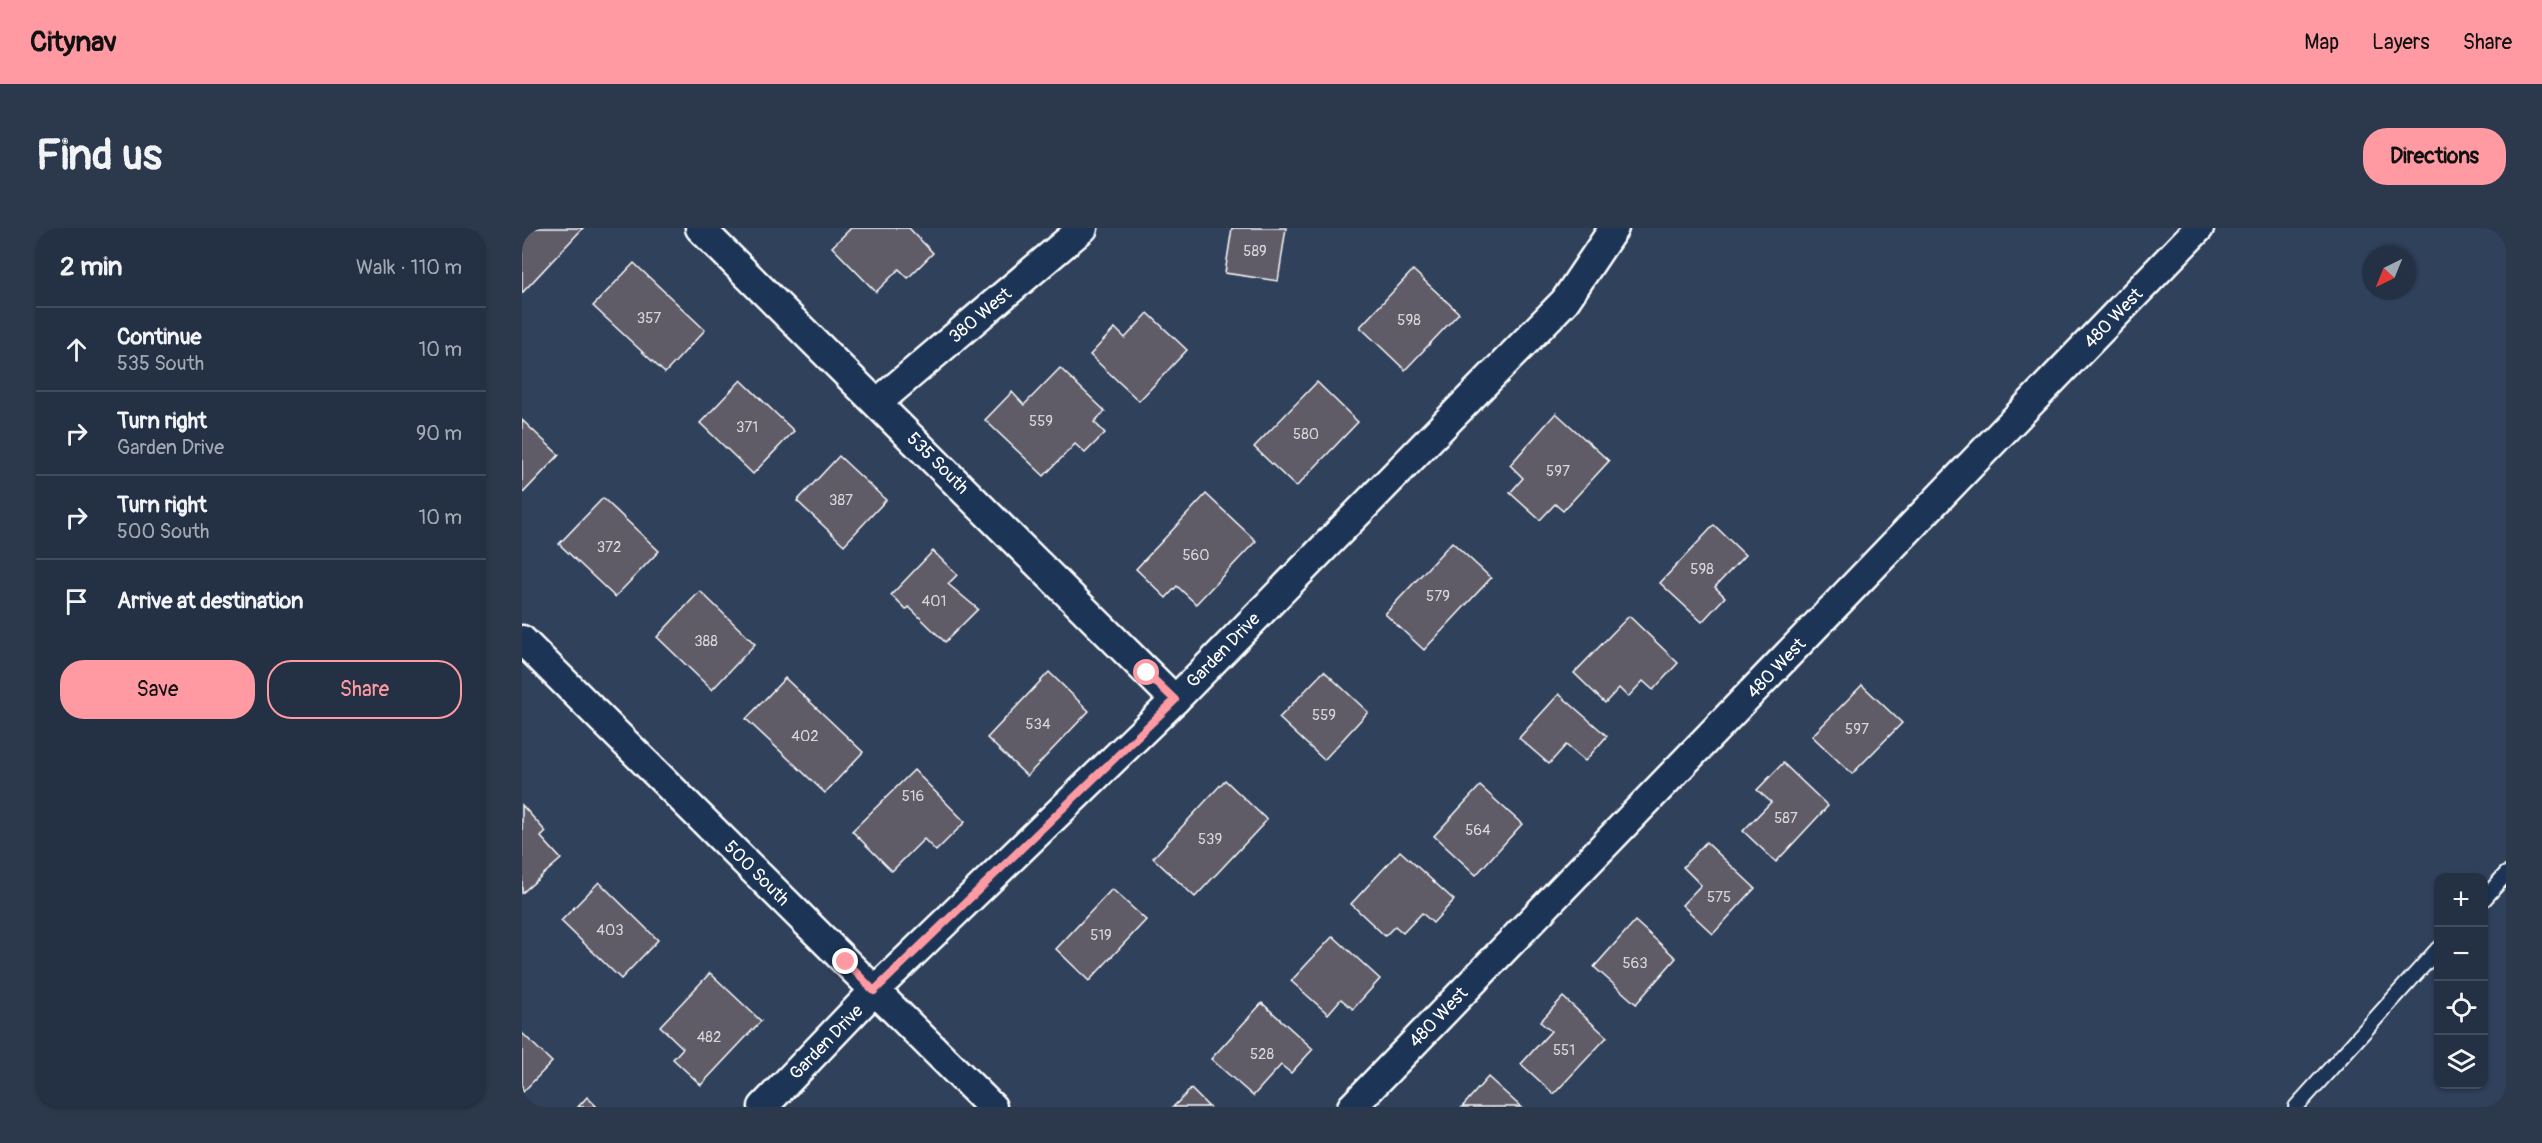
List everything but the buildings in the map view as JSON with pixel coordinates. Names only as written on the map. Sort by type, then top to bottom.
[{"type":"street","name":"535 South","points":[[700,228],[1175,700]]},
{"type":"street","name":"380 West","points":[[877,403],[1083,228]]},
{"type":"street","name":"Garden Drive","points":[[764,1107],[874,991],[1175,700],[1565,301],[1614,228]]},
{"type":"street","name":"480 West","points":[[1352,1107],[2199,228]]},
{"type":"street","name":"500 South","points":[[522,640],[992,1107]]},
{"type":"lane","points":[[2488,894],[2506,874]]},
{"type":"lane","points":[[2296,1107],[2434,955]]},
{"type":"route","points":[[846,962],[874,991],[1175,700],[1147,673]]}]
